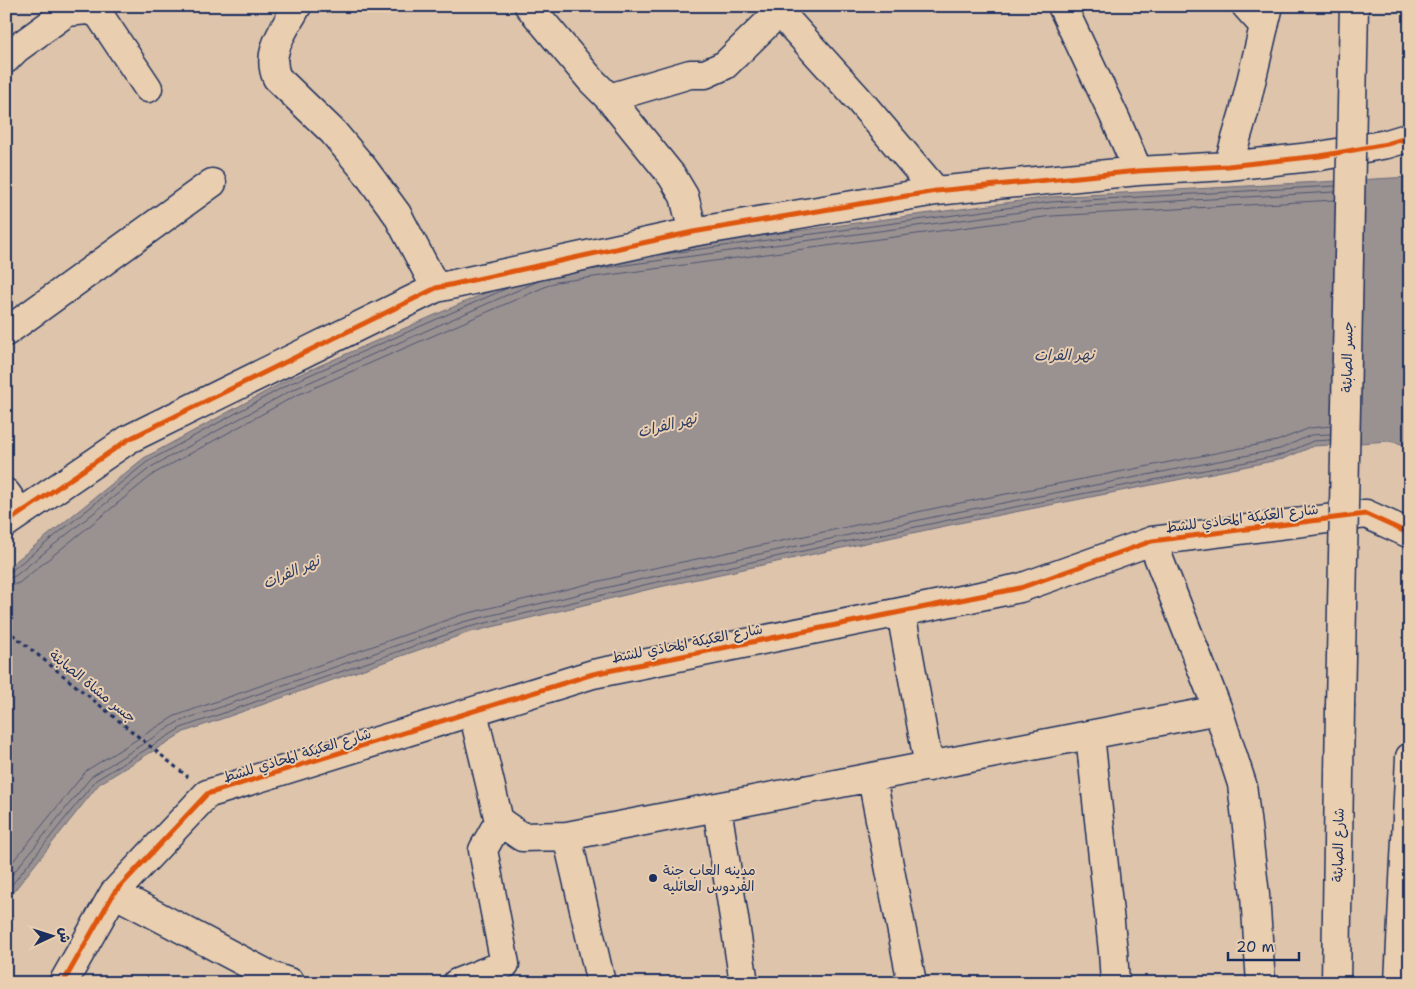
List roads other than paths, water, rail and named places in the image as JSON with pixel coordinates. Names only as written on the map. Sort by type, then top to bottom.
[{"type":"street","points":[[297,6],[274,47],[272,68],[277,78],[334,132],[364,169],[397,214],[436,288]]},
{"type":"street","points":[[529,6],[591,80],[609,98],[672,176],[684,196],[693,232]]},
{"type":"street","points":[[1062,6],[1113,112],[1138,171]]},
{"type":"street","points":[[1228,166],[1244,112],[1266,16],[1246,6]]},
{"type":"street","name":"جسر الصابئة","points":[[1340,707],[1354,6]]},
{"type":"street","points":[[609,98],[690,74],[705,74],[716,70],[725,65],[776,9],[859,100],[936,191]]},
{"type":"street","points":[[6,59],[16,49],[67,12],[88,10],[98,13],[148,88]]},
{"type":"street","points":[[11,510],[129,439],[436,288],[693,232],[936,191],[1138,171],[1228,166],[1320,156],[1387,144],[1410,136]]},
{"type":"street","points":[[6,332],[212,183]]},
{"type":"street","name":"شارع العكيكة المحاذي للشط","points":[[63,983],[114,893],[207,794],[593,674],[1020,588],[1152,542],[1366,514],[1410,534]]},
{"type":"street","points":[[1152,542],[1218,710],[1242,784],[1255,895],[1261,983]]},
{"type":"street","points":[[901,612],[929,767]]},
{"type":"street","name":"شارع الصابئة","points":[[1336,983],[1340,707]]},
{"type":"street","points":[[473,712],[499,821],[522,837],[567,836],[1218,710]]},
{"type":"street","points":[[1090,735],[1113,951],[1114,983]]},
{"type":"street","points":[[1403,966],[1410,757]]},
{"type":"street","points":[[872,778],[912,983]]},
{"type":"street","points":[[718,807],[744,983]]},
{"type":"street","points":[[457,983],[505,964],[483,850],[499,821]]},
{"type":"street","points":[[567,836],[602,983]]},
{"type":"street","points":[[114,893],[271,976],[291,983]]},
{"type":"water","name":"نهر الفرات","points":[[1410,177],[1410,446],[1389,441],[1314,446],[1283,459],[959,523],[650,589],[467,633],[184,732],[99,784],[6,903],[6,569],[144,458],[287,380],[551,264],[1050,197]]},
{"type":"place","name":"مدينه العاب جنة الفردوس العائليه","points":[[653,878]]}]
